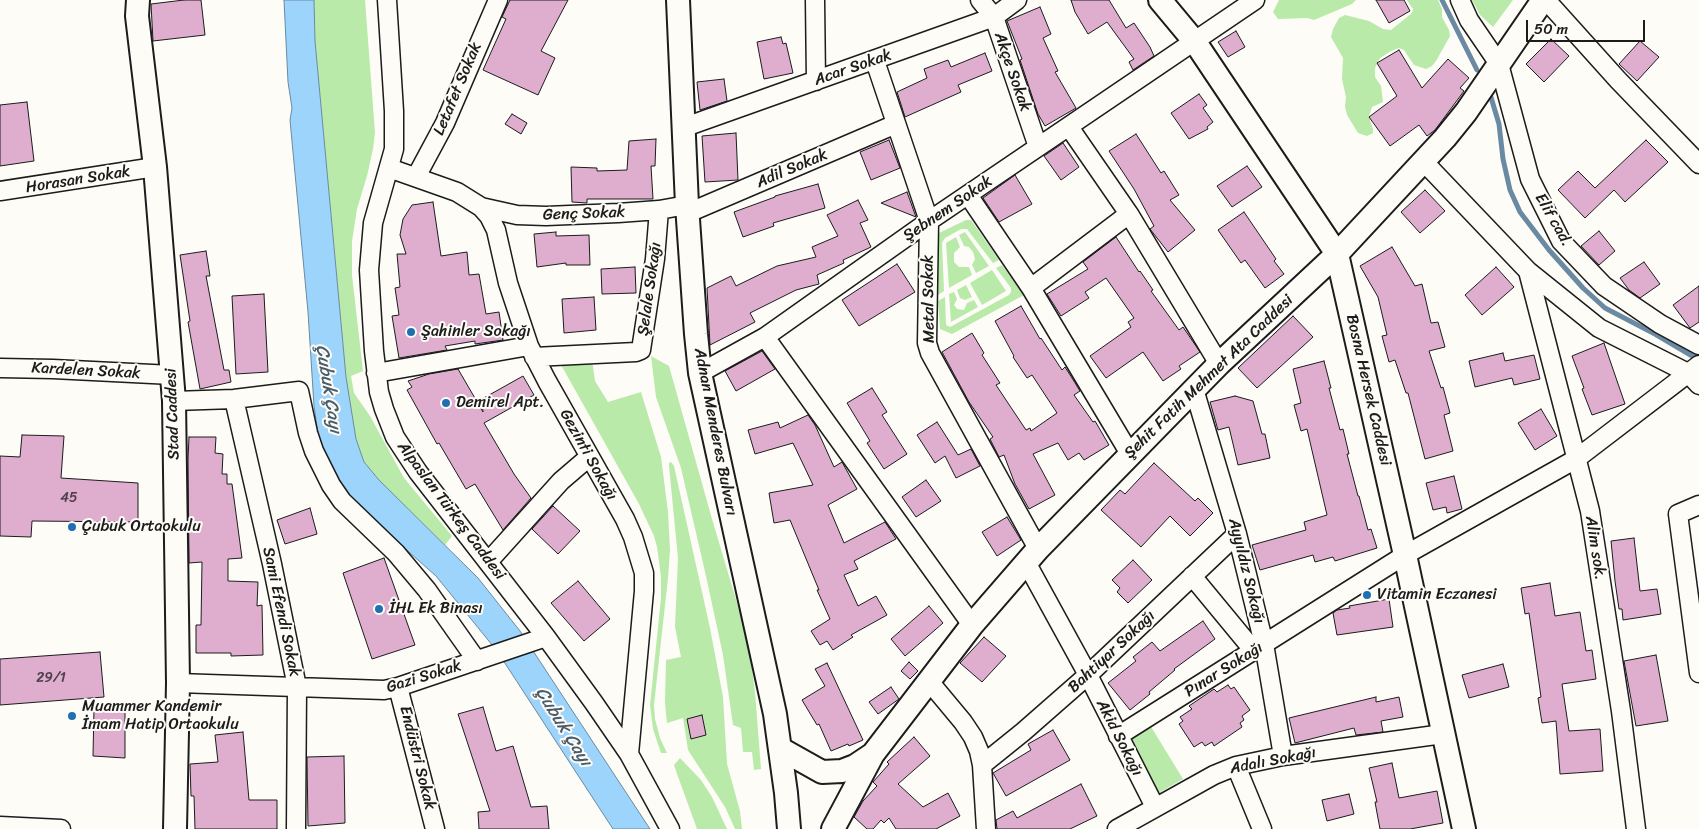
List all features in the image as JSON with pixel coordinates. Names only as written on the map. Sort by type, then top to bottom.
[{"type":"main road","name":"Stad Caddesi","points":[[138,0],[138,16],[155,167],[174,401],[178,683],[175,829]]},
{"type":"main road","name":"Adnan Menderes Bulvarı","points":[[678,0],[685,127],[687,209],[700,373],[775,714],[781,749],[789,829]]},
{"type":"main road","name":"Bosna Hersek Caddesi","points":[[1160,0],[1195,42],[1337,254],[1464,829]]},
{"type":"main road","name":"Şehit Fatih Mehmet Ata Caddesi","points":[[833,829],[873,754],[972,624],[1032,556],[1130,454],[1219,364],[1337,254],[1424,162],[1466,112],[1545,0]]},
{"type":"main road","name":"Şehit Fatih Mehmet Ata Caddesi","points":[[781,749],[822,772],[842,771],[873,754]]},
{"type":"street","name":"Alpaslan Türkeş Caddesi","points":[[386,0],[395,130],[394,148],[373,222],[370,255],[370,302],[376,373],[384,408],[395,437],[418,472],[488,562],[538,640],[594,703],[629,754],[670,829]]},
{"type":"street","name":"Letafet Sokak","points":[[416,177],[445,124],[498,0]]},
{"type":"street","points":[[816,0],[816,81]]},
{"type":"street","name":"Akçe Sokak","points":[[980,0],[994,17],[1038,148]]},
{"type":"street","name":"Acar Sokak","points":[[685,127],[875,61],[994,17],[1016,0]]},
{"type":"street","name":"Şebnem Sokak","points":[[700,373],[765,337],[929,221],[1255,0]]},
{"type":"street","points":[[1460,0],[1469,20],[1500,64]]},
{"type":"street","points":[[1545,0],[1618,80],[1699,164]]},
{"type":"street","name":"Metal Sokak","points":[[875,61],[929,221],[928,343],[930,353],[1032,556]]},
{"type":"street","name":"Elif cad.","points":[[1500,64],[1530,179],[1561,241],[1604,286],[1660,324],[1699,345]]},
{"type":"street","name":"Adil Sokak","points":[[687,209],[896,124]]},
{"type":"street","points":[[1069,127],[1130,214],[1219,364]]},
{"type":"street","points":[[1424,162],[1528,272],[1599,328],[1695,375]]},
{"type":"street","name":"Horasan Sokak","points":[[0,191],[155,167]]},
{"type":"street","name":"Gezinti Sokağı","points":[[389,168],[457,192],[481,206],[489,216],[496,230],[508,283],[532,351],[630,531],[644,572],[644,591],[629,754]]},
{"type":"street","points":[[968,195],[1031,288],[1130,454]]},
{"type":"street","name":"Genç Sokak","points":[[481,206],[517,215],[546,216],[687,209]]},
{"type":"street","name":"Şelale Sokağı","points":[[376,373],[532,351],[636,352],[642,350],[655,259],[659,210]]},
{"type":"street","points":[[1031,288],[1130,214]]},
{"type":"street","name":"Alim sok.","points":[[1528,272],[1590,512],[1636,829]]},
{"type":"street","points":[[765,337],[972,624]]},
{"type":"street","name":"Kardelen Sokak","points":[[0,368],[172,375]]},
{"type":"street","name":"Pınar Sokağı","points":[[1118,736],[1405,555],[1576,459],[1695,375]]},
{"type":"street","name":"Ayyıldız Sokağı","points":[[1194,389],[1237,534],[1259,648],[1283,756]]},
{"type":"street","points":[[174,401],[234,399],[299,390],[308,433],[314,451],[331,485],[342,501],[396,553],[427,590],[477,660]]},
{"type":"street","name":"Sami Efendi Sokak","points":[[234,399],[272,564],[297,687],[296,829]]},
{"type":"street","points":[[488,562],[561,481],[589,457]]},
{"type":"street","points":[[1699,505],[1678,514],[1699,673]]},
{"type":"street","name":"Bahtiyar Sokağı","points":[[982,765],[1088,675],[1237,534]]},
{"type":"street","name":"Akid Sokağı","points":[[1032,556],[1088,675],[1155,807]]},
{"type":"street","points":[[1192,576],[1259,648]]},
{"type":"street","name":"Gazi Sokak","points":[[178,683],[370,690],[398,687],[538,640]]},
{"type":"street","points":[[928,680],[973,737],[982,765],[986,829]]},
{"type":"street","name":"Endüstri Sokak","points":[[398,687],[435,829]]},
{"type":"street","name":"Adalı Sokağı","points":[[1117,829],[1214,774],[1236,766],[1283,756],[1443,734]]},
{"type":"street","points":[[1236,766],[1262,829]]},
{"type":"street","points":[[0,826],[61,829]]},
{"type":"green space","points":[[314,0],[365,0],[375,133],[367,176],[357,209],[352,241],[352,275],[363,371],[351,376],[354,393],[370,416],[404,478],[452,536],[445,545],[379,480],[364,462],[356,439],[346,377],[315,41]]},
{"type":"green space","points":[[1279,0],[1356,0],[1352,4],[1314,20],[1307,18],[1278,19],[1273,12]]},
{"type":"green space","points":[[1407,0],[1438,0],[1442,9],[1442,17],[1450,36],[1436,61],[1426,69],[1414,65],[1404,50],[1399,48],[1380,58],[1375,68],[1375,77],[1381,86],[1383,102],[1372,107],[1369,117],[1373,133],[1367,136],[1358,133],[1347,115],[1342,79],[1343,58],[1331,37],[1333,29],[1339,18],[1345,15],[1369,21],[1383,29],[1391,30],[1412,13],[1413,9]]},
{"type":"green space","points":[[1472,0],[1513,0],[1493,27],[1480,15]]},
{"type":"green space","points":[[966,220],[971,220],[999,260],[993,263],[967,229],[961,229],[945,238],[942,243],[944,291],[938,295],[935,242],[939,233]]},
{"type":"green space","points":[[965,232],[989,266],[976,273],[972,265],[975,259],[973,252],[969,247],[964,246],[959,235]]},
{"type":"green space","points":[[956,237],[960,247],[954,253],[954,262],[959,267],[969,267],[972,275],[949,288],[946,243]]},
{"type":"green space","points":[[1002,265],[1024,295],[952,334],[940,329],[938,301],[945,297],[946,325],[950,327],[1009,295],[1011,288],[996,268]]},
{"type":"green space","points":[[992,270],[1006,291],[982,305],[970,283]]},
{"type":"green space","points":[[966,285],[972,297],[965,300],[960,298],[957,290]]},
{"type":"green space","points":[[954,292],[957,299],[954,305],[957,309],[964,310],[967,303],[974,300],[978,307],[951,322],[949,294]]},
{"type":"green space","points":[[651,356],[669,366],[740,613],[751,661],[761,769],[754,770],[752,752],[743,752],[741,728],[733,725],[723,655],[706,576],[681,468],[656,397]]},
{"type":"green space","points":[[592,360],[595,381],[608,402],[641,392],[661,457],[668,512],[670,550],[654,705],[655,719],[660,738],[667,753],[661,753],[653,729],[650,705],[661,598],[661,577],[654,536],[639,504],[560,363]]},
{"type":"green space","points":[[671,462],[674,466],[710,628],[723,697],[727,764],[740,811],[742,829],[735,829],[725,807],[688,750],[683,718],[667,723],[665,703],[666,660],[681,657],[675,627],[678,558],[669,466]]},
{"type":"green space","points":[[1150,725],[1183,779],[1155,795],[1127,738]]},
{"type":"green space","points":[[680,758],[701,780],[712,797],[727,829],[697,829],[674,765]]},
{"type":"water","name":"Çubuk Çayı","points":[[284,0],[314,0],[315,41],[346,377],[356,439],[364,462],[379,480],[478,578],[520,631],[650,829],[613,829],[497,651],[436,576],[383,529],[350,496],[325,456],[318,434],[314,406],[308,312],[290,120],[292,108],[288,82]]},
{"type":"building","points":[[201,0],[205,35],[153,41],[151,4]]},
{"type":"building","points":[[510,0],[568,0],[541,51],[555,58],[538,95],[483,70],[506,19],[502,17]]},
{"type":"building","points":[[1071,0],[1109,0],[1126,28],[1134,23],[1154,56],[1133,70],[1129,62],[1134,59],[1107,22],[1088,34],[1075,12]]},
{"type":"building","points":[[1376,0],[1404,0],[1410,11],[1389,23]]},
{"type":"building","points":[[1040,7],[1051,34],[1043,38],[1058,71],[1055,72],[1076,108],[1045,126],[1038,114],[1020,60],[1022,59],[1007,21]]},
{"type":"building","points":[[1236,31],[1245,47],[1228,57],[1218,42]]},
{"type":"building","points":[[781,37],[783,44],[786,43],[793,73],[764,79],[757,42]]},
{"type":"building","points":[[1551,39],[1569,56],[1544,82],[1526,64]]},
{"type":"building","points":[[1640,41],[1659,57],[1637,81],[1619,64]]},
{"type":"building","points":[[1399,50],[1422,88],[1448,59],[1469,78],[1460,88],[1464,91],[1435,130],[1427,136],[1419,125],[1390,146],[1369,117],[1397,96],[1377,63]]},
{"type":"building","points":[[985,53],[992,71],[958,85],[961,92],[905,117],[897,92],[927,78],[924,69],[948,60],[951,67]]},
{"type":"building","points":[[724,79],[727,101],[700,110],[697,82]]},
{"type":"building","points":[[1199,94],[1207,105],[1203,108],[1213,122],[1207,127],[1208,129],[1189,139],[1171,113]]},
{"type":"building","points":[[27,102],[34,161],[0,166],[0,105]]},
{"type":"building","points":[[512,114],[527,123],[521,134],[505,124]]},
{"type":"building","points":[[736,133],[738,180],[705,182],[702,136]]},
{"type":"building","points":[[1136,134],[1161,173],[1164,171],[1179,195],[1170,200],[1195,230],[1168,252],[1150,229],[1154,226],[1134,189],[1109,151]]},
{"type":"building","points":[[656,139],[655,166],[651,166],[653,199],[587,199],[587,203],[572,202],[571,167],[597,168],[597,171],[627,170],[629,141]]},
{"type":"building","points":[[889,140],[900,168],[871,180],[860,152]]},
{"type":"building","points":[[1646,140],[1668,162],[1625,202],[1614,190],[1585,218],[1558,190],[1578,171],[1595,188]]},
{"type":"building","points":[[1063,143],[1079,167],[1061,180],[1044,156]]},
{"type":"building","points":[[1247,166],[1262,187],[1232,207],[1217,186]]},
{"type":"building","points":[[1015,175],[1032,204],[999,222],[983,198]]},
{"type":"building","points":[[818,184],[825,208],[773,223],[774,226],[743,237],[734,212],[775,196]]},
{"type":"building","points":[[1425,190],[1445,211],[1420,233],[1401,212]]},
{"type":"building","points":[[907,192],[916,217],[881,203]]},
{"type":"building","points":[[858,200],[868,220],[860,223],[871,247],[843,260],[844,263],[817,275],[819,284],[796,290],[750,313],[755,322],[710,345],[707,288],[731,276],[736,286],[777,266],[816,257],[812,247],[838,236],[827,215]]},
{"type":"building","points":[[433,202],[441,256],[467,252],[469,275],[479,274],[486,314],[499,312],[503,340],[475,344],[475,341],[445,346],[447,350],[399,358],[392,316],[399,315],[395,288],[400,287],[397,254],[406,254],[400,235],[403,219],[412,205]]},
{"type":"building","points":[[1244,212],[1284,274],[1265,288],[1245,260],[1241,263],[1218,230]]},
{"type":"building","points":[[1599,231],[1615,251],[1599,265],[1581,246]]},
{"type":"building","points":[[556,232],[556,236],[589,235],[590,265],[566,265],[566,263],[537,267],[534,234]]},
{"type":"building","points":[[1116,237],[1179,330],[1183,327],[1200,352],[1179,366],[1181,369],[1163,381],[1143,352],[1106,378],[1090,356],[1131,327],[1128,322],[1134,318],[1106,278],[1085,292],[1089,298],[1061,316],[1047,294],[1088,269],[1083,262]]},
{"type":"building","points":[[1392,247],[1415,286],[1422,284],[1431,323],[1438,322],[1445,347],[1429,351],[1441,388],[1443,387],[1450,413],[1444,415],[1453,451],[1425,459],[1408,393],[1406,393],[1395,360],[1389,362],[1382,336],[1387,335],[1378,297],[1360,266]]},
{"type":"building","points":[[206,251],[210,276],[206,276],[224,370],[229,370],[231,382],[200,389],[188,322],[190,321],[180,255]]},
{"type":"building","points":[[1644,262],[1660,284],[1640,298],[1629,290],[1620,278]]},
{"type":"building","points":[[897,264],[915,292],[859,326],[842,300]]},
{"type":"building","points":[[635,267],[636,293],[602,294],[601,269]]},
{"type":"building","points":[[1496,267],[1514,287],[1482,315],[1465,295]]},
{"type":"building","points":[[1699,286],[1699,322],[1690,328],[1673,305]]},
{"type":"building","points":[[264,294],[268,372],[236,374],[232,296]]},
{"type":"building","points":[[594,297],[596,330],[564,333],[562,299]]},
{"type":"building","points":[[1021,306],[1040,339],[1062,370],[1065,367],[1072,378],[1080,391],[1074,395],[1093,422],[1095,421],[1109,445],[1084,460],[1079,453],[1068,460],[1058,443],[1033,454],[1055,495],[1029,509],[1015,484],[1004,455],[999,457],[990,439],[993,437],[969,402],[942,352],[972,333],[984,353],[982,355],[1000,383],[996,385],[1026,430],[1030,428],[1031,431],[1057,413],[1032,375],[1027,378],[1013,357],[995,321]]},
{"type":"building","points":[[1293,316],[1313,337],[1257,388],[1238,368]]},
{"type":"building","points":[[1604,343],[1625,404],[1592,415],[1572,356]]},
{"type":"building","points":[[762,351],[775,369],[736,391],[725,371]]},
{"type":"building","points":[[1503,353],[1505,361],[1534,355],[1540,379],[1514,385],[1512,378],[1475,387],[1469,361]]},
{"type":"building","points":[[1324,361],[1340,430],[1343,429],[1349,454],[1347,454],[1358,496],[1368,530],[1371,529],[1377,548],[1335,561],[1333,557],[1315,562],[1313,555],[1260,570],[1252,545],[1306,530],[1304,522],[1327,515],[1307,429],[1301,431],[1294,405],[1301,403],[1293,369]]},
{"type":"building","points":[[458,369],[483,412],[482,399],[523,376],[534,395],[484,423],[514,474],[531,498],[503,530],[475,484],[466,489],[439,443],[437,444],[407,390],[412,387],[408,381],[429,374]]},
{"type":"building","points":[[872,388],[887,412],[882,415],[907,454],[884,469],[867,443],[870,441],[847,403]]},
{"type":"building","points":[[1235,396],[1253,401],[1262,434],[1265,434],[1270,458],[1238,465],[1229,427],[1218,430],[1210,402]]},
{"type":"building","points":[[1541,409],[1557,436],[1535,450],[1518,423]]},
{"type":"building","points":[[808,415],[815,425],[834,467],[842,462],[857,489],[828,505],[844,543],[885,522],[896,539],[854,561],[858,569],[844,575],[858,606],[876,596],[887,615],[851,635],[853,637],[833,650],[827,641],[820,645],[811,631],[830,619],[790,520],[774,523],[769,493],[813,485],[793,443],[755,454],[748,430],[778,422],[780,428]]},
{"type":"building","points":[[937,422],[958,455],[971,449],[980,466],[956,478],[945,456],[935,463],[917,435]]},
{"type":"building","points":[[22,435],[64,436],[61,478],[138,483],[138,522],[32,521],[31,537],[0,536],[0,456],[20,457]]},
{"type":"building","points":[[189,437],[216,437],[215,453],[223,454],[222,474],[227,474],[227,484],[232,484],[242,558],[228,559],[228,581],[258,582],[257,606],[262,605],[263,655],[231,656],[231,653],[196,653],[196,625],[201,625],[202,562],[189,563]]},
{"type":"building","points":[[1154,463],[1195,501],[1198,498],[1213,513],[1190,536],[1170,516],[1141,547],[1101,510],[1120,490],[1125,494]]},
{"type":"building","points":[[1454,476],[1462,509],[1447,513],[1446,507],[1433,510],[1426,483]]},
{"type":"building","points":[[926,480],[941,501],[916,517],[902,497]]},
{"type":"building","points":[[553,506],[580,531],[558,554],[532,529]]},
{"type":"building","points":[[310,508],[317,534],[285,544],[277,520]]},
{"type":"building","points":[[1007,517],[1021,540],[997,556],[982,532]]},
{"type":"building","points":[[1634,538],[1640,591],[1657,589],[1661,614],[1623,620],[1622,609],[1619,609],[1611,541]]},
{"type":"building","name":"İHL Ek Binası","points":[[384,558],[415,645],[372,659],[343,573]]},
{"type":"building","points":[[1133,560],[1152,580],[1128,603],[1117,592],[1120,588],[1112,580]]},
{"type":"building","points":[[578,581],[610,619],[584,641],[551,603]]},
{"type":"building","points":[[1550,583],[1555,616],[1580,612],[1586,651],[1592,650],[1596,679],[1562,684],[1569,731],[1600,729],[1603,771],[1560,774],[1556,721],[1542,723],[1538,698],[1541,697],[1529,613],[1525,614],[1521,588]]},
{"type":"building","points":[[1389,599],[1393,627],[1337,635],[1333,613],[1337,610]]},
{"type":"building","points":[[929,606],[943,623],[905,656],[891,639]]},
{"type":"building","points":[[1203,621],[1215,639],[1174,669],[1149,692],[1150,694],[1130,710],[1108,683],[1136,661],[1133,657],[1152,642],[1160,651]]},
{"type":"building","points":[[984,637],[1006,656],[982,682],[960,663]]},
{"type":"building","points":[[100,652],[104,697],[0,705],[0,659]]},
{"type":"building","points":[[1656,655],[1668,721],[1636,726],[1624,661]]},
{"type":"building","points":[[909,662],[918,671],[910,679],[901,671]]},
{"type":"building","points":[[827,663],[863,740],[831,751],[819,724],[817,725],[802,700],[825,686],[815,669]]},
{"type":"building","points":[[1503,664],[1509,687],[1469,698],[1462,675]]},
{"type":"building","points":[[1228,685],[1231,689],[1234,687],[1250,710],[1242,716],[1244,720],[1240,723],[1242,727],[1214,746],[1212,742],[1205,746],[1202,742],[1194,747],[1179,724],[1183,721],[1180,717],[1192,709],[1189,706],[1214,689],[1217,692]]},
{"type":"building","points":[[891,687],[899,699],[878,714],[869,702]]},
{"type":"building","points":[[1376,697],[1376,702],[1399,697],[1403,717],[1381,721],[1383,732],[1356,735],[1354,728],[1295,743],[1289,718]]},
{"type":"building","points":[[483,707],[496,751],[513,746],[531,807],[547,806],[549,829],[479,829],[478,812],[490,811],[458,714]]},
{"type":"building","points":[[94,708],[125,708],[125,758],[93,756]]},
{"type":"building","points":[[702,715],[706,735],[691,739],[687,719]]},
{"type":"building","points":[[1053,730],[1070,760],[1006,796],[993,773],[1031,750],[1028,744]]},
{"type":"building","points":[[243,732],[249,800],[277,800],[277,829],[195,829],[194,796],[191,796],[190,764],[218,762],[215,735]]},
{"type":"building","points":[[914,737],[930,756],[898,784],[923,807],[948,793],[960,816],[936,829],[896,829],[889,818],[884,823],[881,820],[873,829],[867,829],[854,817],[863,801],[877,786],[873,782],[889,764],[887,762]]},
{"type":"building","points":[[344,756],[345,823],[308,826],[307,757]]},
{"type":"building","points":[[1392,763],[1399,798],[1437,791],[1443,823],[1410,829],[1380,829],[1375,802],[1377,802],[1369,768]]},
{"type":"building","points":[[1081,784],[1097,816],[1070,829],[997,829],[996,820],[1013,811],[1017,818]]},
{"type":"building","points":[[1349,794],[1354,814],[1327,821],[1322,800]]},
{"type":"waterway","points":[[1442,0],[1477,70]]},
{"type":"waterway","points":[[1490,94],[1499,124],[1503,159],[1510,190],[1520,212],[1549,250],[1583,288],[1605,308],[1699,360]]},
{"type":"place","name":"Şahinler Sokağı","points":[[411,332]]},
{"type":"place","name":"Demirel Apt.","points":[[446,403]]},
{"type":"place","name":"Çubuk Ortaokulu","points":[[72,527]]},
{"type":"place","name":"Vitamin Eczanesi","points":[[1367,595]]},
{"type":"place","name":"İHL Ek Binası","points":[[379,609]]},
{"type":"place","name":"Muammer Kandemir İmam Hatip Ortaokulu","points":[[72,716]]}]
